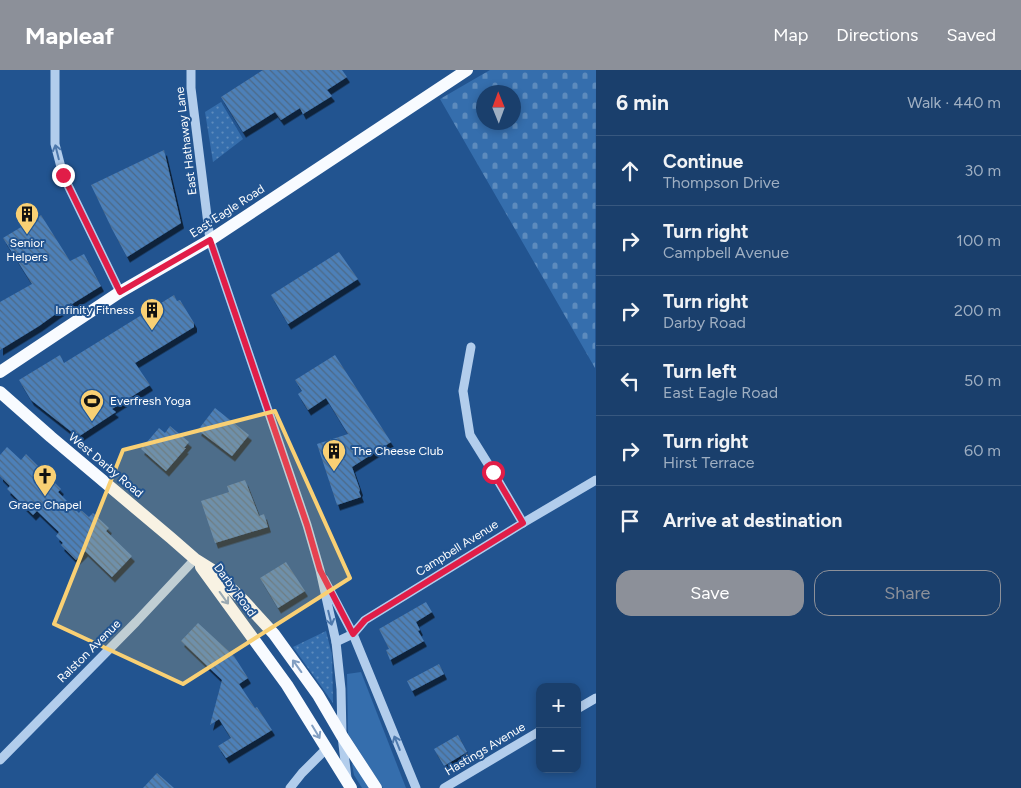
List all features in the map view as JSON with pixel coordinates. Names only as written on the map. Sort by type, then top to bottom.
[{"type":"main road","name":"East Eagle Road","points":[[0,372],[120,292],[210,240],[467,70]]},
{"type":"main road","name":"West Darby Road","points":[[0,392],[195,559]]},
{"type":"main road","name":"Darby Road","points":[[195,559],[221,578],[274,634],[318,695],[376,788]]},
{"type":"main road","name":"Darby Road","points":[[195,559],[287,685],[349,785]]},
{"type":"street","points":[[54,70],[55,144],[63,175],[120,292]]},
{"type":"street","name":"East Hathaway Lane","points":[[191,70],[191,88],[210,240]]},
{"type":"street","name":"Darby Road","points":[[210,240],[307,525],[320,570],[336,642],[341,689],[342,736],[349,785]]},
{"type":"street","points":[[471,347],[463,391],[470,435],[523,523]]},
{"type":"street","name":"Campbell Avenue","points":[[336,642],[353,634],[365,620],[596,480]]},
{"type":"street","name":"Ralston Avenue","points":[[0,760],[136,622],[195,559]]},
{"type":"street","name":"Darby Road","points":[[320,570],[353,634],[416,788]]},
{"type":"street","points":[[581,707],[596,698]]},
{"type":"street","name":"Hastings Avenue","points":[[444,788],[536,733]]},
{"type":"street","points":[[290,788],[327,748]]},
{"type":"highlighted area","points":[[275,411],[350,578],[183,684],[54,624],[123,450]]},
{"type":"green space","points":[[490,70],[596,70],[595,368],[440,99]]},
{"type":"green space","points":[[221,102],[243,139],[213,162],[205,112]]},
{"type":"green space","points":[[326,631],[332,655],[333,703],[293,647]]},
{"type":"green space","points":[[361,672],[406,788],[383,788],[348,734],[347,674]]},
{"type":"green space","points":[[354,762],[370,788],[362,788],[354,775],[352,764]]},
{"type":"building","points":[[263,70],[342,70],[347,77],[327,90],[332,96],[303,114],[300,108],[281,120],[275,112],[243,132],[221,97]]},
{"type":"building","points":[[164,150],[181,223],[127,257],[91,185]]},
{"type":"building","points":[[41,215],[70,261],[84,254],[101,286],[71,303],[39,326],[0,350],[0,302],[32,284],[3,238]]},
{"type":"building","points":[[339,252],[358,279],[288,324],[271,295]]},
{"type":"building","points":[[174,295],[177,301],[180,300],[194,323],[194,327],[135,363],[150,385],[112,409],[116,412],[78,437],[31,400],[19,380],[60,355],[64,363]]},
{"type":"building","points":[[335,355],[391,442],[352,467],[361,497],[337,505],[317,444],[348,434],[326,398],[308,410],[298,394],[302,391],[295,380]]},
{"type":"building","points":[[215,408],[249,435],[232,456],[198,430]]},
{"type":"building","points":[[170,426],[189,442],[166,471],[141,449],[159,428],[165,433]]},
{"type":"building","points":[[7,447],[21,460],[26,454],[61,489],[58,492],[79,513],[81,510],[89,517],[93,513],[109,528],[106,531],[132,556],[112,577],[85,551],[76,560],[61,545],[63,543],[56,536],[59,532],[37,511],[33,515],[7,489],[10,486],[0,476],[0,455]]},
{"type":"building","points":[[245,480],[259,516],[264,514],[268,527],[215,543],[201,501],[229,492],[227,486]]},
{"type":"building","points":[[286,562],[305,591],[278,608],[260,578]]},
{"type":"building","points":[[426,602],[432,612],[416,622],[420,630],[418,631],[424,641],[390,660],[386,650],[389,649],[379,629]]},
{"type":"building","points":[[198,623],[234,656],[248,678],[239,684],[272,730],[226,758],[218,746],[231,738],[219,719],[210,725],[222,680],[181,641]]},
{"type":"building","points":[[439,664],[444,674],[412,691],[407,681]]},
{"type":"building","points":[[458,735],[467,752],[444,766],[434,749]]},
{"type":"building","points":[[157,773],[174,788],[143,788]]},
{"type":"place","name":"Senior Helpers","points":[[27,235]]},
{"type":"place","name":"Infinity Fitness","points":[[152,331]]},
{"type":"place","name":"Everfresh Yoga","points":[[92,422]]},
{"type":"place","name":"The Cheese Club","points":[[334,472]]},
{"type":"place","name":"Grace Chapel","points":[[45,497]]},
{"type":"route","points":[[63,175],[120,292],[210,240],[307,525],[320,570],[353,634],[365,620],[523,523],[493,472]]}]
